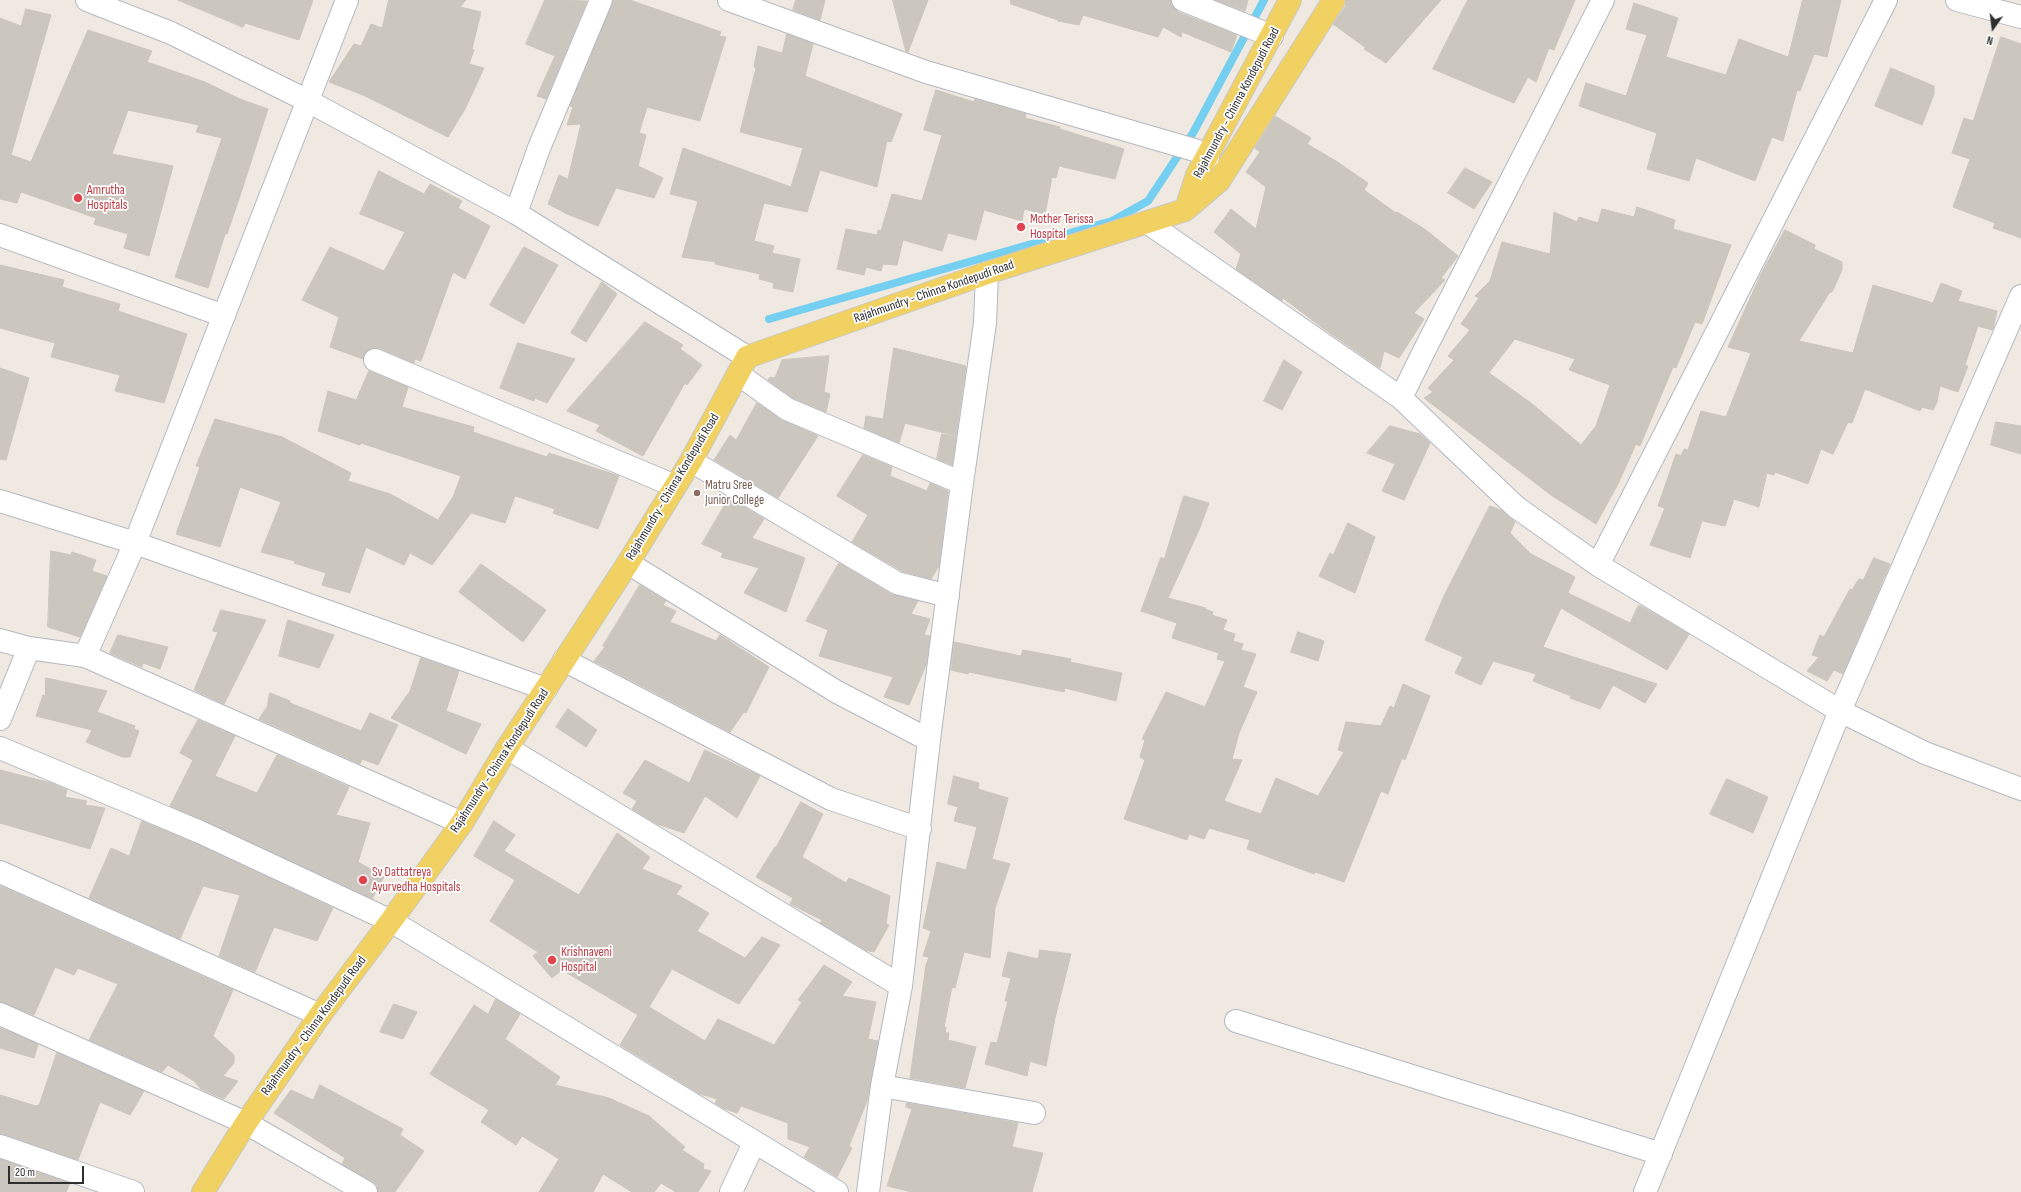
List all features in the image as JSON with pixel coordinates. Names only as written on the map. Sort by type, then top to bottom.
[{"type":"main road","name":"Rajahmundry - Chinna Kondepudi Road","points":[[203,1192],[246,1123],[320,1015],[462,823],[507,748],[628,563],[690,461],[742,366],[987,273],[1148,224],[1186,210],[1197,175],[1208,157],[1290,0]]},
{"type":"main road","points":[[1186,210],[1219,181],[1334,0]]},
{"type":"street","points":[[87,0],[172,33],[306,100],[516,213],[742,366],[787,409],[962,483]]},
{"type":"street","points":[[85,656],[135,543],[346,0]]},
{"type":"street","points":[[516,213],[539,148],[601,0]]},
{"type":"street","points":[[729,0],[926,72],[1198,151],[1208,157]]},
{"type":"street","points":[[1183,0],[1272,36]]},
{"type":"street","points":[[1401,398],[1603,0]]},
{"type":"street","points":[[1598,565],[1886,0]]},
{"type":"street","points":[[1957,0],[2021,17]]},
{"type":"street","points":[[1148,224],[1401,398],[1516,507],[1598,565],[1840,711],[1925,753],[2021,788]]},
{"type":"street","points":[[0,235],[224,316]]},
{"type":"street","points":[[868,1192],[882,1086],[901,986],[929,740],[962,483],[985,323],[987,273]]},
{"type":"street","points":[[1645,1192],[1840,711],[2021,296]]},
{"type":"street","points":[[375,360],[675,486]]},
{"type":"street","points":[[690,461],[897,583],[948,596]]},
{"type":"street","points":[[0,501],[135,543],[546,689]]},
{"type":"street","points":[[628,563],[837,692],[929,740]]},
{"type":"street","points":[[0,640],[29,648],[85,656],[462,823]]},
{"type":"street","points":[[0,719],[29,648]]},
{"type":"street","points":[[564,660],[831,799],[920,829]]},
{"type":"street","points":[[0,748],[200,832],[391,921],[754,1143],[837,1192]]},
{"type":"street","points":[[507,748],[901,986]]},
{"type":"street","points":[[0,872],[320,1015]]},
{"type":"street","points":[[0,1014],[246,1123],[366,1192]]},
{"type":"street","points":[[1236,1021],[1661,1154]]},
{"type":"street","points":[[882,1086],[1034,1113]]},
{"type":"street","points":[[731,1192],[754,1143]]},
{"type":"street","points":[[0,1146],[133,1192]]},
{"type":"building","points":[[178,0],[313,0],[299,40],[245,23],[243,27]]},
{"type":"building","points":[[389,0],[466,0],[460,7],[481,12],[472,49],[474,50],[469,64],[484,68],[465,109],[448,137],[363,95],[329,82],[354,44],[361,46],[371,24],[382,28]]},
{"type":"building","points":[[545,0],[587,1],[546,99],[537,96],[555,56],[526,44]]},
{"type":"building","points":[[613,0],[630,0],[721,32],[719,36],[726,37],[700,121],[647,107],[639,133],[646,135],[638,166],[663,178],[654,198],[616,188],[598,226],[567,214],[548,204],[559,175],[568,179],[581,124],[567,125],[573,107],[570,106]]},
{"type":"building","points":[[796,0],[825,0],[820,20],[793,10]]},
{"type":"building","points":[[893,0],[928,0],[908,52],[906,51]]},
{"type":"building","points":[[1011,0],[1171,0],[1173,7],[1178,12],[1237,35],[1231,52],[1182,32],[1181,37],[1163,27],[1158,37],[1083,15],[1079,25],[1058,21],[1011,4]]},
{"type":"building","points":[[1216,0],[1248,0],[1245,11]]},
{"type":"building","points":[[1346,0],[1441,0],[1386,63],[1364,49],[1366,48],[1333,24],[1345,7]]},
{"type":"building","points":[[1468,0],[1575,0],[1554,50],[1549,48],[1536,82],[1528,77],[1514,103],[1433,69]]},
{"type":"building","points":[[1803,0],[1841,0],[1827,57],[1814,54],[1800,91],[1797,90],[1783,141],[1772,137],[1755,181],[1696,158],[1689,181],[1647,169],[1657,133],[1579,106],[1586,83],[1626,96],[1647,35],[1626,29],[1634,3],[1678,18],[1666,57],[1726,75],[1739,39],[1788,57]]},
{"type":"building","points":[[26,9],[51,15],[11,155],[31,162],[88,30],[152,51],[147,62],[205,82],[240,99],[268,109],[208,288],[175,277],[222,138],[196,132],[199,125],[128,110],[112,154],[173,166],[149,256],[124,248],[128,234],[94,224],[96,218],[21,192],[17,203],[0,199],[0,18],[21,26]]},
{"type":"building","points":[[787,34],[813,44],[805,76],[902,114],[891,142],[887,141],[877,187],[820,170],[807,212],[764,203],[754,241],[774,246],[772,253],[800,259],[793,292],[773,288],[774,283],[759,279],[760,274],[715,264],[716,262],[682,257],[698,201],[670,194],[683,148],[791,187],[803,148],[740,132],[756,68],[754,67],[758,46],[782,53]]},
{"type":"building","points":[[2001,37],[2021,44],[2021,238],[1993,228],[1995,223],[1953,207],[1970,159],[1952,153],[1964,118],[1973,121]]},
{"type":"building","points":[[1891,68],[1934,86],[1934,94],[1922,125],[1875,106]]},
{"type":"building","points":[[936,90],[974,102],[975,99],[1026,114],[1025,118],[1060,127],[1060,129],[1124,149],[1115,179],[1059,166],[1056,178],[1052,177],[1045,214],[1024,209],[1022,221],[984,210],[976,240],[948,233],[942,251],[903,240],[897,265],[883,264],[881,271],[866,267],[864,275],[837,269],[846,229],[877,235],[878,230],[881,231],[892,194],[922,201],[942,135],[924,130]]},
{"type":"building","points":[[1275,116],[1311,138],[1307,144],[1336,161],[1368,183],[1364,190],[1396,213],[1397,212],[1426,230],[1458,256],[1441,278],[1445,280],[1414,313],[1424,319],[1399,358],[1384,351],[1380,368],[1283,298],[1282,301],[1236,269],[1241,254],[1214,232],[1231,209],[1256,229],[1266,187],[1246,172],[1260,152],[1255,148]]},
{"type":"building","points":[[1465,168],[1492,182],[1474,209],[1448,193]]},
{"type":"building","points":[[379,171],[424,194],[430,184],[462,201],[458,208],[490,226],[465,279],[453,272],[421,361],[415,359],[414,363],[379,348],[368,350],[363,359],[330,347],[339,317],[302,300],[330,247],[384,271],[405,232],[360,214]]},
{"type":"building","points":[[1637,207],[1675,220],[1673,229],[1731,245],[1702,324],[1695,322],[1676,368],[1673,367],[1640,446],[1636,444],[1618,484],[1596,524],[1551,495],[1424,398],[1433,392],[1428,388],[1454,360],[1448,356],[1470,330],[1461,324],[1479,298],[1475,296],[1490,281],[1502,242],[1550,254],[1554,212],[1577,222],[1579,217],[1598,223],[1602,209],[1634,217]],"holes":[[[1515,339],[1575,359],[1569,370],[1610,385],[1596,426],[1581,445],[1531,403],[1489,373]]]},
{"type":"building","points":[[1785,230],[1815,245],[1814,249],[1842,262],[1842,270],[1832,292],[1830,292],[1799,341],[1853,353],[1873,285],[1933,303],[1941,283],[1962,291],[1958,301],[1997,311],[1993,329],[1978,326],[1965,365],[1968,366],[1958,392],[1940,386],[1937,402],[1933,410],[1922,407],[1920,411],[1865,389],[1852,423],[1848,422],[1833,454],[1821,449],[1808,484],[1775,472],[1774,475],[1767,473],[1759,507],[1734,499],[1725,526],[1702,521],[1690,558],[1650,545],[1665,508],[1658,506],[1676,454],[1681,456],[1684,449],[1688,450],[1701,411],[1726,417],[1751,353],[1728,347],[1761,274]]},
{"type":"building","points":[[524,247],[558,265],[524,324],[490,305]]},
{"type":"building","points":[[0,265],[64,280],[62,287],[120,304],[118,311],[187,334],[164,403],[115,391],[120,375],[51,357],[55,343],[0,328]]},
{"type":"building","points":[[602,282],[617,294],[586,342],[571,333]]},
{"type":"building","points":[[645,322],[683,345],[680,349],[702,365],[687,385],[685,383],[643,456],[596,431],[600,425],[567,411]]},
{"type":"building","points":[[518,343],[575,359],[547,403],[535,398],[534,401],[500,388]]},
{"type":"building","points":[[894,348],[966,366],[956,436],[905,423],[899,443],[864,428],[866,416],[883,419]]},
{"type":"building","points":[[829,356],[824,392],[830,394],[826,412],[793,398],[768,380],[770,377],[775,378],[782,360]]},
{"type":"building","points":[[1284,360],[1302,372],[1282,410],[1264,401]]},
{"type":"building","points":[[0,368],[29,378],[6,460],[0,459]]},
{"type":"building","points":[[369,371],[408,387],[402,407],[474,427],[473,432],[547,457],[549,453],[619,476],[598,529],[553,513],[555,509],[515,496],[505,523],[471,513],[432,565],[410,553],[404,565],[366,547],[350,593],[322,585],[326,573],[294,563],[295,561],[261,552],[281,502],[240,487],[220,547],[176,534],[200,467],[196,466],[215,419],[282,437],[351,473],[348,481],[390,494],[438,520],[453,497],[461,476],[361,443],[360,445],[318,431],[328,391],[356,400]]},
{"type":"building","points":[[757,403],[782,420],[818,436],[778,498],[714,460],[730,435],[736,440]]},
{"type":"building","points":[[1996,422],[2021,426],[2021,454],[1991,445]]},
{"type":"building","points":[[1390,426],[1420,434],[1430,443],[1404,500],[1382,491],[1395,464],[1367,453]]},
{"type":"building","points":[[942,434],[956,437],[952,465],[937,459]]},
{"type":"building","points":[[863,455],[892,467],[890,476],[927,491],[930,483],[948,491],[939,566],[931,579],[902,571],[852,542],[868,515],[837,496]]},
{"type":"building","points":[[1184,496],[1209,503],[1199,530],[1168,598],[1206,608],[1205,609],[1213,612],[1212,615],[1227,620],[1223,630],[1235,634],[1233,641],[1243,644],[1241,650],[1256,654],[1243,687],[1257,692],[1239,733],[1232,759],[1242,760],[1224,801],[1261,814],[1276,778],[1318,796],[1344,752],[1338,750],[1346,722],[1381,726],[1390,706],[1394,708],[1403,684],[1430,696],[1405,760],[1402,758],[1388,794],[1381,791],[1344,882],[1315,872],[1314,874],[1247,849],[1250,840],[1209,828],[1204,839],[1189,834],[1187,840],[1124,819],[1145,760],[1140,757],[1145,740],[1142,739],[1166,692],[1205,707],[1225,661],[1217,659],[1219,653],[1172,638],[1177,623],[1141,611],[1161,557],[1164,559]]},
{"type":"building","points":[[729,498],[764,519],[752,538],[805,558],[786,612],[744,593],[759,568],[721,557],[723,553],[702,544]]},
{"type":"building","points":[[1490,506],[1503,511],[1515,522],[1510,533],[1531,554],[1575,577],[1568,593],[1630,623],[1638,606],[1641,606],[1689,634],[1667,670],[1561,608],[1543,647],[1657,684],[1645,703],[1613,685],[1600,709],[1570,698],[1571,696],[1533,681],[1536,674],[1493,661],[1481,685],[1455,673],[1463,657],[1425,640],[1444,596]]},
{"type":"building","points":[[1348,523],[1375,537],[1355,593],[1319,576],[1330,553],[1333,555]]},
{"type":"building","points":[[51,551],[71,555],[72,552],[96,560],[92,571],[107,576],[80,637],[48,627]]},
{"type":"building","points":[[1874,558],[1890,564],[1843,674],[1834,670],[1827,681],[1807,671],[1819,657],[1812,655],[1820,635],[1824,637],[1850,589],[1852,590],[1859,579],[1863,580]]},
{"type":"building","points":[[839,563],[891,594],[918,601],[911,614],[930,619],[924,635],[930,636],[926,665],[909,705],[884,697],[893,677],[819,656],[828,630],[806,621]]},
{"type":"building","points":[[481,564],[546,610],[523,642],[459,592]]},
{"type":"building","points":[[640,585],[666,601],[663,605],[676,611],[670,622],[716,641],[720,635],[769,667],[746,713],[744,712],[730,732],[594,661],[605,647],[603,646]]},
{"type":"building","points":[[221,610],[266,620],[224,704],[194,690],[218,632],[213,631]]},
{"type":"building","points":[[288,620],[334,635],[319,668],[279,656]]},
{"type":"building","points":[[1298,632],[1324,641],[1318,661],[1291,652]]},
{"type":"building","points":[[118,635],[168,647],[160,669],[143,663],[142,667],[110,653]]},
{"type":"building","points":[[954,642],[1021,656],[1023,650],[1071,659],[1070,662],[1122,673],[1116,701],[1065,688],[1064,692],[969,672],[968,674],[951,670]]},
{"type":"building","points":[[421,658],[459,671],[446,711],[481,724],[466,754],[391,718],[410,691]]},
{"type":"building","points":[[46,678],[107,691],[97,712],[135,726],[134,729],[139,731],[130,757],[122,757],[86,742],[92,730],[36,716],[43,695],[45,696]]},
{"type":"building","points":[[270,693],[290,701],[290,703],[361,731],[370,713],[398,725],[378,765],[362,759],[360,764],[259,719],[267,707]]},
{"type":"building","points":[[568,709],[597,730],[586,747],[556,727]]},
{"type":"building","points":[[198,720],[235,736],[215,776],[257,793],[277,755],[349,787],[336,815],[370,823],[358,862],[384,877],[372,899],[170,806],[193,760],[180,753]]},
{"type":"building","points":[[705,750],[760,776],[737,818],[705,796],[684,833],[657,824],[632,809],[637,801],[623,793],[645,760],[689,783]]},
{"type":"building","points":[[0,770],[51,783],[67,790],[65,797],[87,801],[85,805],[105,808],[90,849],[0,823]]},
{"type":"building","points":[[954,776],[979,783],[978,789],[1008,798],[992,859],[1010,864],[995,908],[990,958],[964,952],[955,988],[952,987],[944,1027],[946,1027],[945,1032],[949,1033],[948,1040],[976,1047],[965,1088],[910,1078],[926,965],[929,957],[923,956],[931,931],[923,928],[937,862],[966,870],[977,827],[954,821],[958,807],[948,804]]},
{"type":"building","points":[[1727,779],[1768,797],[1753,833],[1710,814]]},
{"type":"building","points":[[801,802],[823,814],[802,857],[846,883],[849,878],[890,896],[886,924],[889,925],[874,952],[865,950],[820,923],[822,920],[790,904],[793,898],[756,877],[776,847]]},
{"type":"building","points":[[142,821],[195,843],[333,908],[317,941],[274,927],[255,972],[219,956],[240,895],[203,886],[180,939],[89,898],[111,848],[129,856]]},
{"type":"building","points":[[494,821],[515,835],[504,851],[579,895],[617,833],[650,857],[642,869],[682,886],[676,894],[709,913],[697,931],[745,958],[762,937],[780,945],[739,1004],[672,969],[649,1007],[705,1041],[718,1019],[774,1045],[802,1002],[798,1000],[824,965],[852,982],[842,996],[876,1002],[868,1039],[878,1041],[867,1101],[849,1146],[852,1148],[837,1177],[804,1157],[810,1147],[788,1139],[788,1123],[741,1106],[737,1113],[723,1108],[715,1103],[717,1099],[700,1094],[620,1045],[638,1015],[562,970],[552,978],[533,956],[538,952],[490,921],[515,880],[474,856]]},
{"type":"building","points":[[0,886],[233,990],[213,1036],[234,1055],[234,1063],[223,1076],[238,1081],[224,1099],[201,1089],[194,1081],[168,1065],[162,1072],[89,1040],[118,984],[78,968],[74,975],[55,967],[34,1015],[0,1002]]},
{"type":"building","points":[[1040,950],[1071,954],[1055,1018],[1046,1066],[1030,1061],[1027,1076],[985,1064],[991,1042],[997,1043],[1008,1001],[1005,1001],[1011,978],[1002,976],[1008,952],[1038,959]]},
{"type":"building","points":[[496,999],[520,1014],[505,1039],[560,1077],[555,1085],[609,1098],[649,1116],[685,1147],[682,1150],[704,1164],[703,1169],[711,1171],[698,1192],[676,1192],[661,1183],[654,1192],[632,1192],[603,1174],[593,1192],[539,1192],[559,1159],[522,1136],[516,1145],[481,1122],[489,1110],[430,1074],[474,1005],[488,1014]]},
{"type":"building","points":[[394,1004],[417,1012],[403,1039],[380,1032]]},
{"type":"building","points":[[0,1028],[38,1044],[34,1058],[0,1048]]},
{"type":"building","points":[[57,1053],[144,1091],[130,1115],[100,1102],[78,1160],[0,1134],[0,1095],[36,1106],[39,1105]]},
{"type":"building","points":[[320,1085],[403,1129],[400,1135],[424,1151],[395,1192],[378,1192],[377,1185],[372,1181],[342,1164],[345,1158],[274,1113],[291,1090],[313,1100]]},
{"type":"building","points":[[907,1103],[1018,1123],[1012,1147],[1043,1153],[1032,1192],[912,1192],[887,1186],[912,1109],[906,1107]]},
{"type":"building","points":[[0,1159],[70,1183],[66,1192],[0,1192]]},
{"type":"waterway","points":[[769,319],[1112,221],[1148,201],[1193,133],[1264,0]]},
{"type":"place","name":"Amrutha Hospitals","points":[[78,198]]},
{"type":"place","name":"Mother Terissa Hospital","points":[[1021,227]]},
{"type":"place","name":"Matru Sree Junior College","points":[[697,493]]},
{"type":"place","name":"Sv Dattatreya Ayurvedha Hospitals","points":[[363,880]]},
{"type":"place","name":"Krishnaveni Hospital","points":[[552,960]]}]
